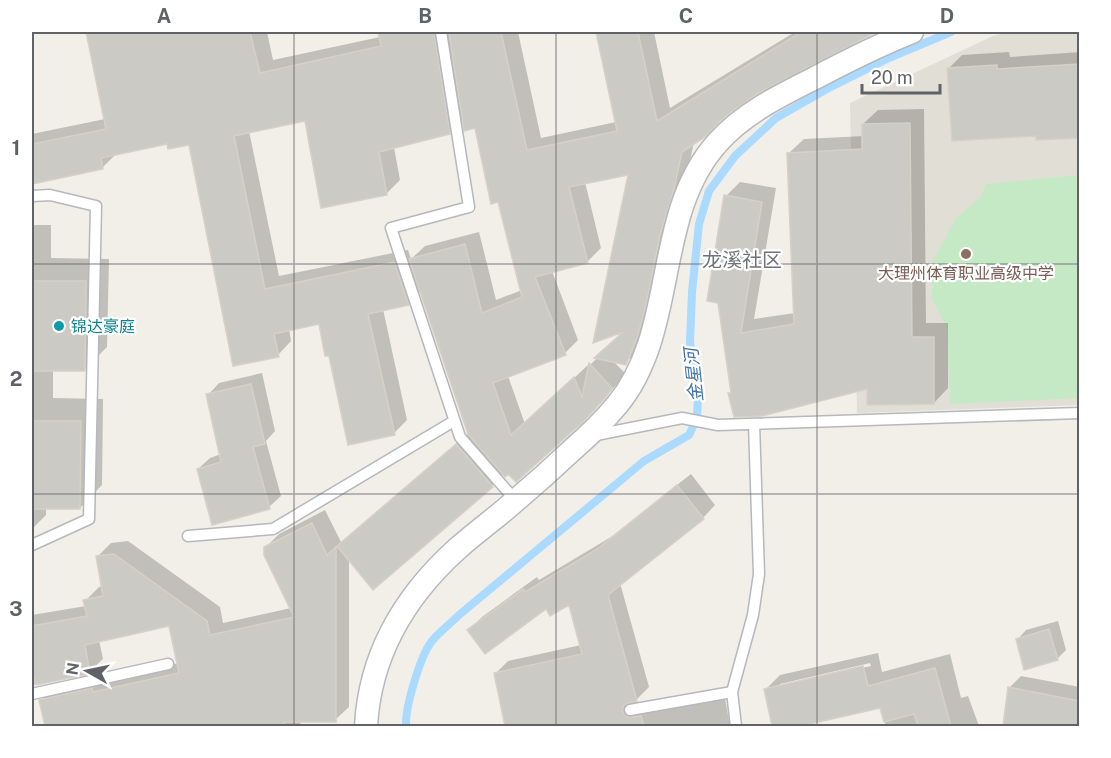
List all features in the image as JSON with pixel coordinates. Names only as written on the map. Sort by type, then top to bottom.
[{"type":"street","points":[[366,726],[369,699],[383,647],[401,614],[426,580],[441,564],[516,501],[586,437],[617,405],[635,380],[644,362],[657,318],[674,239],[684,205],[695,177],[706,158],[719,142],[744,120],[783,95],[881,44],[912,32]]},
{"type":"lane","points":[[441,32],[469,207],[391,228],[460,437],[516,501]]},
{"type":"lane","points":[[32,196],[50,195],[96,206],[89,519],[32,545]]},
{"type":"lane","points":[[586,437],[682,418],[718,425],[1080,413]]},
{"type":"lane","points":[[188,536],[273,529],[454,421]]},
{"type":"lane","points":[[736,726],[732,692],[753,615],[759,574],[754,424]]},
{"type":"lane","points":[[32,694],[168,664]]},
{"type":"lane","points":[[630,710],[732,692]]},
{"type":"shaded area","name":"大理州体育职业高级中学","points":[[1006,32],[1079,32],[1079,405],[857,413],[850,103]]},
{"type":"green space","points":[[1079,175],[1079,398],[950,404],[947,328],[932,299],[932,262],[957,217],[981,197],[986,184]]},
{"type":"building","points":[[86,32],[250,32],[260,73],[381,46],[378,32],[434,32],[450,134],[379,152],[387,195],[321,208],[305,121],[234,136],[265,289],[394,262],[409,305],[368,314],[395,435],[348,445],[329,356],[325,356],[319,324],[274,334],[279,357],[233,366],[189,145],[168,149],[167,144],[101,158],[103,169],[32,184],[32,144],[106,129]]},
{"type":"building","points":[[449,32],[501,32],[527,150],[617,131],[596,32],[638,32],[657,121],[801,32],[876,32],[757,94],[731,112],[705,137],[682,152],[673,193],[660,235],[646,305],[637,338],[626,365],[594,358],[623,332],[593,343],[628,175],[569,187],[588,263],[535,277],[566,355],[493,383],[511,435],[574,377],[582,397],[589,363],[612,388],[585,420],[516,482],[508,474],[505,477],[468,434],[409,259],[465,244],[482,313],[522,297],[498,202],[491,204],[475,128],[464,131]]},
{"type":"building","points":[[1080,64],[1080,138],[1036,140],[1036,136],[952,141],[947,68],[997,65],[997,69]]},
{"type":"building","points":[[910,123],[912,337],[934,337],[934,404],[867,405],[867,389],[762,416],[734,417],[728,393],[731,393],[718,303],[707,301],[724,195],[762,202],[741,333],[794,324],[787,153],[862,149],[862,124]]},
{"type":"building","name":"锦达豪庭","points":[[32,281],[86,281],[85,371],[32,371]]},
{"type":"building","points":[[251,384],[265,444],[253,447],[270,509],[212,525],[197,469],[221,462],[206,394]]},
{"type":"building","points":[[32,421],[81,421],[80,509],[32,509]]},
{"type":"building","points":[[456,444],[493,487],[373,590],[337,546]]},
{"type":"building","points":[[677,485],[704,519],[608,595],[637,701],[626,704],[623,712],[628,717],[641,716],[644,726],[505,726],[494,673],[582,654],[569,605],[550,616],[546,609],[485,654],[467,630],[523,589],[525,592],[596,550]]},
{"type":"building","points":[[312,523],[327,555],[336,547],[336,722],[284,722],[285,726],[45,726],[39,700],[92,688],[93,692],[179,673],[169,626],[85,645],[90,674],[36,685],[32,678],[32,626],[87,616],[83,600],[103,596],[96,556],[114,554],[207,621],[210,635],[294,617],[264,555],[264,547]]},
{"type":"building","points":[[1049,629],[1058,660],[1024,670],[1016,639]]},
{"type":"building","points":[[863,666],[868,686],[935,668],[951,726],[918,726],[914,714],[884,722],[880,708],[801,726],[772,726],[764,689]]},
{"type":"building","points":[[1008,687],[1080,701],[1080,726],[1003,726]]},
{"type":"waterway","name":"金星河","points":[[406,726],[408,707],[418,670],[427,648],[438,634],[644,461],[689,435],[697,418],[698,395],[690,342],[692,292],[699,224],[709,191],[735,156],[776,118],[889,58],[951,32]]},
{"type":"place","name":"大理州体育职业高级中学","points":[[966,254]]},
{"type":"place","name":"锦达豪庭","points":[[59,326]]},
{"type":"district","name":"龙溪社区","points":[[742,260]]}]
